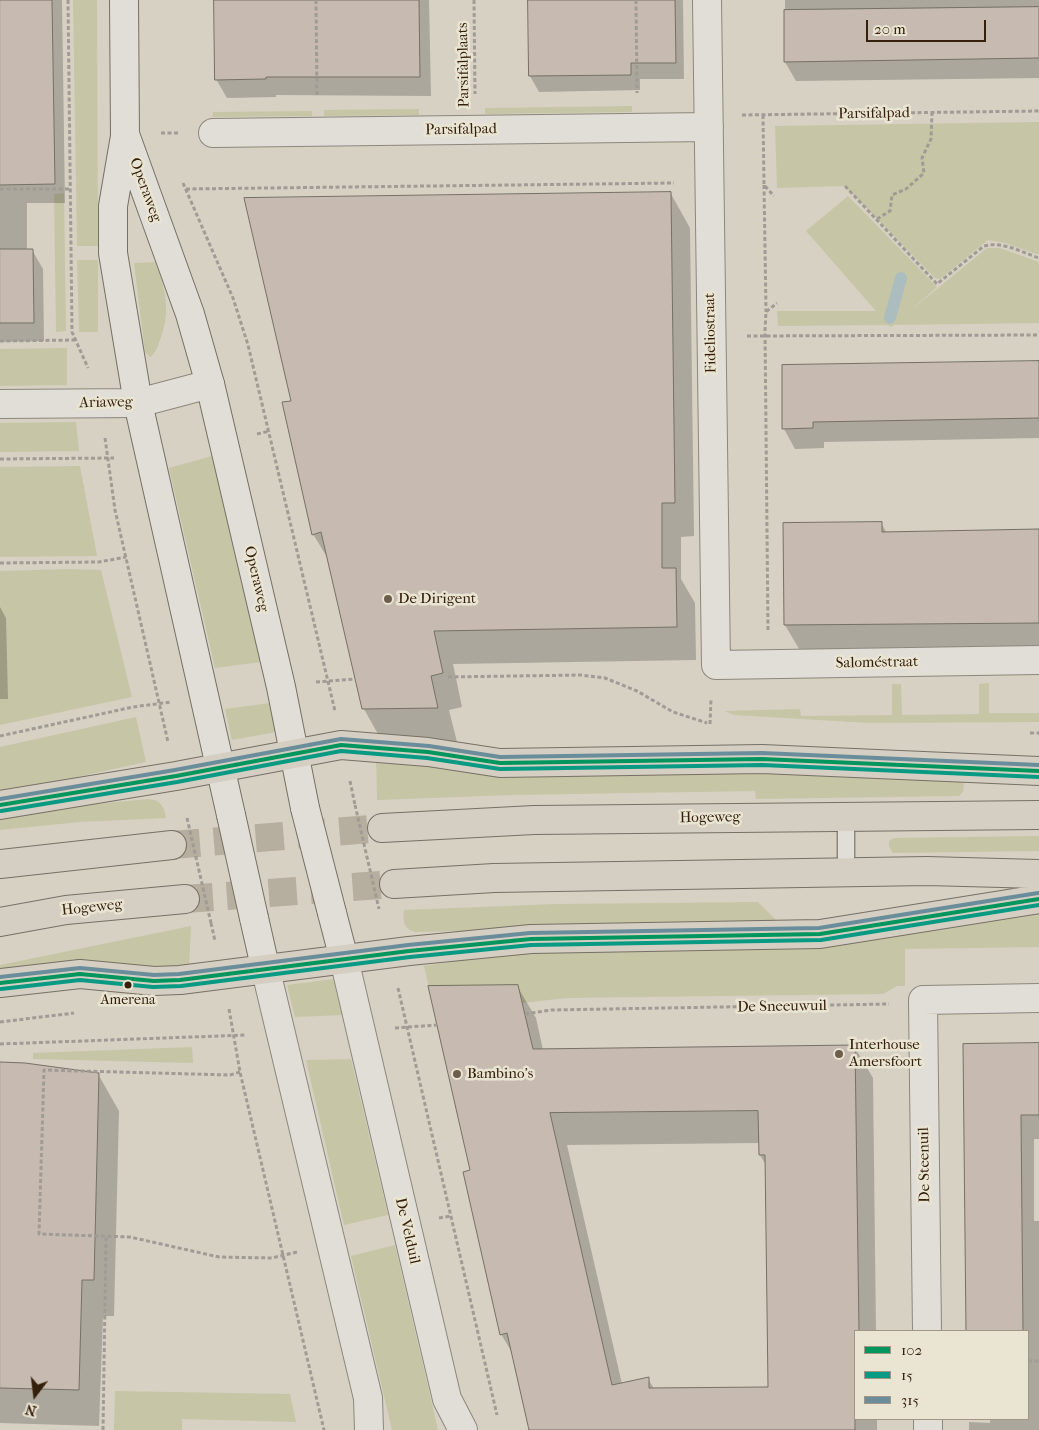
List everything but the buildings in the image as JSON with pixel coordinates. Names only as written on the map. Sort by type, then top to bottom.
[{"type":"main road","points":[[0,804],[220,768],[341,745],[428,752],[500,763],[762,759],[1039,771]]},
{"type":"main road","name":"Hogeweg","points":[[382,828],[534,820],[1039,815]]},
{"type":"main road","points":[[0,864],[172,845]]},
{"type":"main road","points":[[394,884],[494,878],[926,871],[1039,874]]},
{"type":"main road","name":"Hogeweg","points":[[0,922],[66,910],[185,899]]},
{"type":"main road","points":[[0,984],[80,974],[154,981],[199,978],[531,939],[820,934],[1039,899]]},
{"type":"street","name":"Operaweg","points":[[124,0],[125,136],[113,206],[113,253],[138,403],[266,971],[282,1034]]},
{"type":"street","name":"Fideliostraat","points":[[707,0],[716,665]]},
{"type":"street","name":"Parsifalpad","points":[[213,133],[638,128],[708,122]]},
{"type":"street","name":"Operaweg","points":[[125,136],[190,314],[210,384],[281,687],[305,808],[344,960],[359,1030]]},
{"type":"street","name":"Ariaweg","points":[[0,404],[138,403],[210,384]]},
{"type":"street","name":"Saloméstraat","points":[[716,665],[1039,660]]},
{"type":"street","points":[[923,1000],[1039,998]]},
{"type":"street","name":"De Steenuil","points":[[923,1000],[927,1330]]},
{"type":"street","name":"De Velduil","points":[[359,1030],[447,1399],[463,1430]]},
{"type":"street","points":[[282,1034],[368,1398],[368,1430]]},
{"type":"lane","points":[[846,816],[846,873]]},
{"type":"path","points":[[68,0],[72,332],[104,403]]},
{"type":"path","points":[[316,0],[318,132]]},
{"type":"path","name":"Parsifalplaats","points":[[474,0],[476,130]]},
{"type":"path","points":[[636,0],[638,128]]},
{"type":"path","name":"Parsifalpad","points":[[708,122],[763,115],[1039,111]]},
{"type":"path","points":[[877,219],[890,211],[892,195],[906,188],[924,173],[922,158],[932,138],[932,113]]},
{"type":"path","points":[[763,115],[769,665]]},
{"type":"path","points":[[186,189],[710,182]]},
{"type":"path","points":[[764,185],[774,196]]},
{"type":"path","points":[[845,186],[937,284],[984,246],[1000,244],[1039,258]]},
{"type":"path","points":[[0,190],[70,189]]},
{"type":"path","points":[[766,312],[777,302]]},
{"type":"path","points":[[711,336],[1039,335]]},
{"type":"path","points":[[0,341],[76,340]]},
{"type":"path","points":[[0,459],[107,458]]},
{"type":"path","points":[[0,563],[99,562],[126,557]]},
{"type":"path","points":[[448,677],[581,675],[605,678],[637,691],[673,712],[710,724]]},
{"type":"path","points":[[281,687],[328,680],[355,679]]},
{"type":"path","points":[[0,736],[134,707],[205,698]]},
{"type":"path","points":[[355,805],[379,909]]},
{"type":"path","points":[[187,818],[211,922]]},
{"type":"path","name":"De Sneeuwuil","points":[[525,1014],[551,1010],[879,1005],[923,1000]]},
{"type":"path","points":[[359,1030],[437,1025]]},
{"type":"path","points":[[408,1028],[498,1420]]},
{"type":"path","points":[[0,1044],[282,1034]]},
{"type":"path","points":[[234,1036],[240,1072],[324,1430]]},
{"type":"path","points":[[168,1247],[130,1237],[39,1234],[44,1070],[230,1075],[240,1072]]},
{"type":"path","points":[[103,1430],[106,1236]]},
{"type":"green space","points":[[73,0],[97,0],[98,246],[77,246]]},
{"type":"green space","points":[[632,106],[632,112],[485,114],[485,108]]},
{"type":"green space","points":[[419,109],[419,115],[324,116],[324,110]]},
{"type":"green space","points":[[312,111],[312,116],[212,117],[213,112]]},
{"type":"green space","points":[[1039,122],[1039,255],[1005,243],[988,240],[940,279],[935,278],[845,186],[777,188],[775,126]]},
{"type":"green space","points":[[64,193],[66,331],[56,332],[54,194]]},
{"type":"green space","points":[[848,196],[937,287],[910,311],[987,248],[1000,248],[1039,262],[1039,323],[894,325],[891,327],[888,325],[778,326],[777,311],[876,311],[806,231]]},
{"type":"green space","points":[[77,260],[98,260],[98,332],[79,332]]},
{"type":"green space","points":[[155,262],[162,282],[166,310],[159,342],[155,352],[150,357],[145,352],[134,263]]},
{"type":"green space","points":[[67,348],[67,385],[0,386],[0,349]]},
{"type":"green space","points":[[76,422],[79,451],[0,452],[0,423]]},
{"type":"green space","points":[[212,456],[261,662],[215,668],[169,468]]},
{"type":"green space","points":[[80,466],[97,556],[0,557],[0,467]]},
{"type":"green space","points":[[101,570],[132,697],[0,725],[0,571]]},
{"type":"green space","points":[[989,683],[989,713],[1039,713],[1039,722],[870,723],[734,715],[725,711],[800,709],[801,716],[892,715],[892,684],[901,684],[902,715],[979,714],[979,684]]},
{"type":"green space","points":[[270,703],[276,732],[232,740],[225,709]]},
{"type":"green space","points":[[136,717],[146,762],[0,794],[0,747]]},
{"type":"green space","points":[[376,757],[962,780],[964,784],[963,792],[959,796],[756,799],[755,791],[513,795],[377,800]]},
{"type":"green space","points":[[149,799],[161,805],[166,818],[80,822],[0,830],[0,816],[63,807]]},
{"type":"green space","points":[[1039,836],[1039,851],[893,853],[889,847],[889,841],[894,838]]},
{"type":"green space","points":[[758,902],[780,924],[415,932],[408,929],[404,917],[404,910],[555,904]]},
{"type":"green space","points":[[1039,913],[1039,947],[905,949],[905,986],[897,986],[883,994],[566,998],[435,1013],[424,966],[516,952]]},
{"type":"green space","points":[[191,926],[189,967],[0,973],[0,965]]},
{"type":"green space","points":[[333,979],[342,1015],[295,1017],[287,985]]},
{"type":"green space","points":[[192,1047],[193,1063],[33,1059],[33,1053]]},
{"type":"green space","points":[[351,1059],[388,1215],[344,1225],[306,1060]]},
{"type":"green space","points":[[395,1245],[438,1430],[392,1430],[351,1256]]},
{"type":"green space","points":[[115,1391],[290,1394],[296,1422],[182,1419],[182,1430],[114,1430]]},
{"type":"waterway","points":[[890,318],[901,278]]},
{"type":"tunnel","points":[[172,845],[382,828]]},
{"type":"tunnel","points":[[185,899],[394,884]]},
{"type":"transit line","name":"315","points":[[0,799],[175,770],[341,739],[429,746],[500,757],[762,753],[1039,765]]},
{"type":"transit line","name":"102","points":[[0,805],[176,776],[341,745],[428,752],[500,763],[762,759],[1039,771]]},
{"type":"transit line","name":"15","points":[[1,811],[177,782],[341,751],[427,758],[500,769],[762,765],[1039,777]]},
{"type":"transit line","name":"315","points":[[0,977],[80,968],[154,975],[179,974],[408,945],[530,933],[819,928],[1038,893]]},
{"type":"transit line","name":"102","points":[[0,983],[80,974],[154,981],[180,980],[409,951],[531,939],[820,934],[1039,899]]},
{"type":"transit line","name":"15","points":[[1,989],[80,980],[153,987],[181,986],[410,957],[531,945],[821,940],[1039,905]]},
{"type":"place","name":"De Dirigent","points":[[388,599]]},
{"type":"place","name":"Amerena","points":[[128,985]]},
{"type":"place","name":"Interhouse Amersfoort","points":[[839,1054]]},
{"type":"place","name":"Bambino's","points":[[457,1074]]}]
